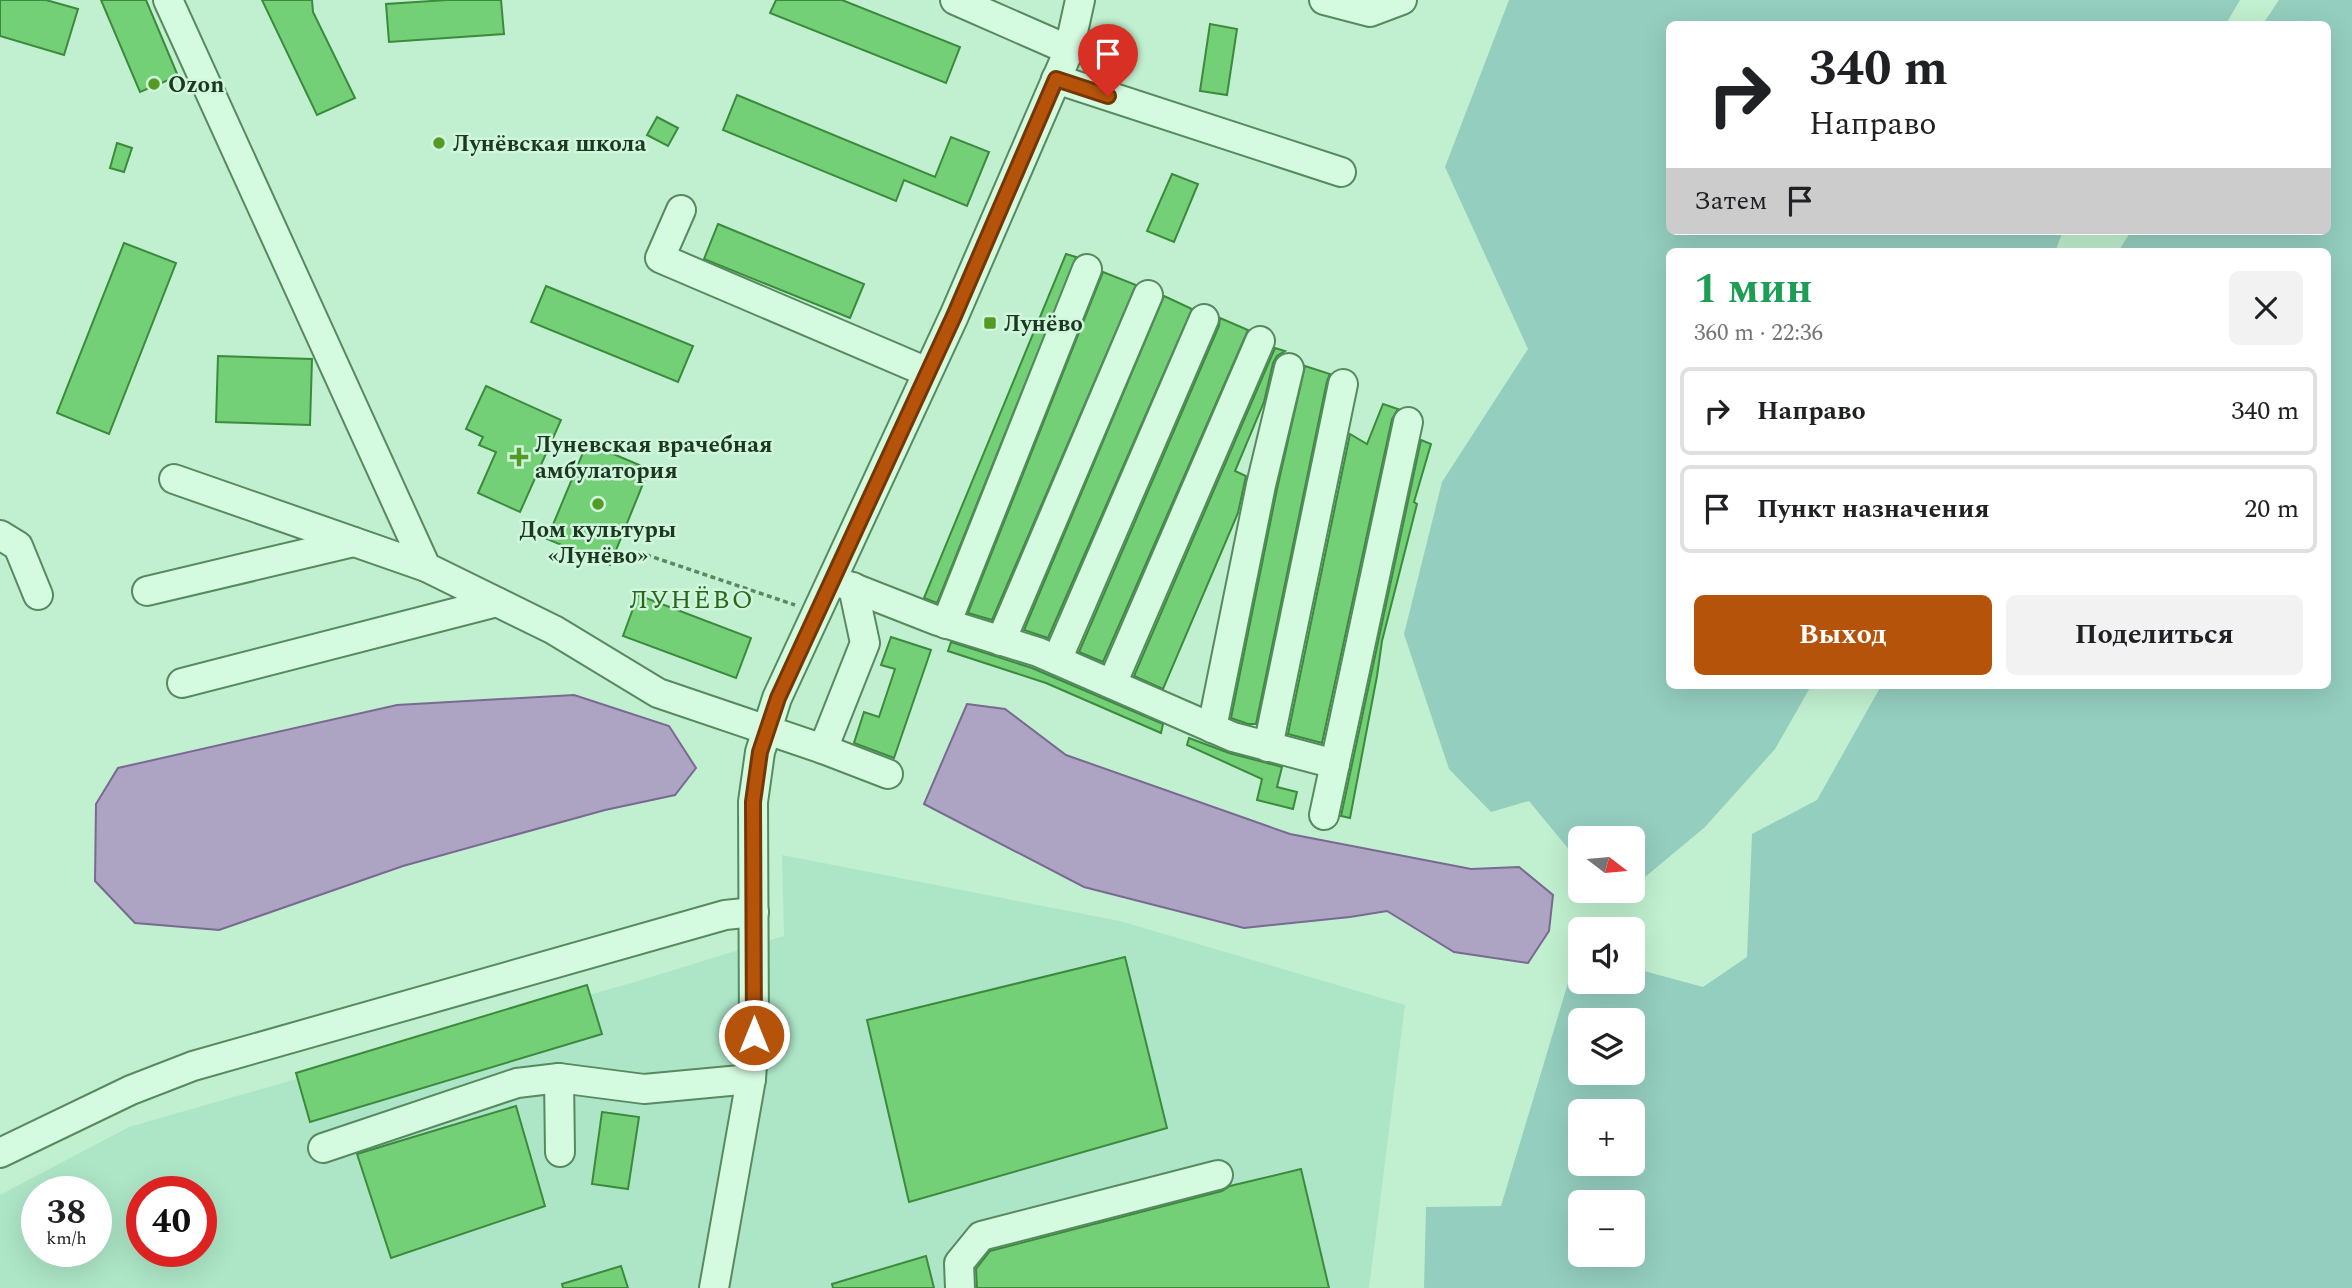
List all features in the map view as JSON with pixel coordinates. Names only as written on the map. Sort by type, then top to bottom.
[{"type":"street","points":[[168,0],[426,567]]},
{"type":"street","points":[[956,0],[1069,50]]},
{"type":"street","points":[[714,1288],[751,1079],[754,1035],[753,802],[760,752],[778,698],[816,612],[842,583],[927,372],[954,316],[1069,50],[1080,0]]},
{"type":"street","points":[[1324,0],[1370,12],[1402,0]]},
{"type":"street","points":[[1056,79],[1341,172]]},
{"type":"street","points":[[681,210],[660,258],[927,372]]},
{"type":"street","points":[[946,624],[1087,269]]},
{"type":"street","points":[[1001,641],[1149,295]]},
{"type":"street","points":[[1057,660],[1204,319]]},
{"type":"street","points":[[1112,684],[1260,341]]},
{"type":"street","points":[[1212,728],[1261,485],[1289,368]]},
{"type":"street","points":[[1269,747],[1343,384]]},
{"type":"street","points":[[1324,815],[1408,422]]},
{"type":"street","points":[[174,479],[426,567],[555,630],[659,693],[768,729],[888,774]]},
{"type":"street","points":[[0,535],[18,546],[38,595]]},
{"type":"street","points":[[147,591],[354,542]]},
{"type":"street","points":[[842,583],[946,624],[1057,660],[1233,737],[1335,764]]},
{"type":"street","points":[[822,749],[865,643],[842,583]]},
{"type":"street","points":[[182,683],[497,602]]},
{"type":"street","points":[[0,1153],[131,1090],[193,1066],[725,915],[754,912]]},
{"type":"street","points":[[323,1148],[517,1083],[559,1078],[644,1089],[751,1079]]},
{"type":"street","points":[[559,1078],[560,1152]]},
{"type":"street","points":[[960,1288],[959,1263],[981,1236],[1218,1175]]},
{"type":"path","points":[[638,552],[816,612]]},
{"type":"green space","points":[[782,855],[1120,921],[1405,1005],[1369,1288],[0,1288],[0,1195],[21,1184],[21,1267],[112,1267],[112,1176],[36,1176],[129,1127],[638,981],[784,936]]},
{"type":"shaded area","points":[[1509,0],[2240,0],[2228,21],[1666,21],[1666,235],[2061,235],[2057,248],[1666,248],[1666,689],[1809,689],[1775,749],[1705,827],[1645,877],[1645,826],[1568,826],[1568,848],[1529,801],[1491,812],[1449,769],[1404,634],[1442,482],[1528,349],[1445,167]]},
{"type":"shaded area","points":[[2279,0],[2352,0],[2352,1288],[1424,1288],[1426,1207],[1501,1206],[1568,983],[1568,994],[1645,994],[1645,971],[1703,987],[1747,957],[1752,834],[1817,800],[1879,689],[2331,689],[2331,248],[2120,248],[2129,235],[2331,235],[2331,21],[2265,21]]},
{"type":"shaded area","points":[[574,695],[669,726],[696,768],[675,795],[605,810],[403,866],[219,930],[135,923],[95,881],[96,804],[118,768],[397,705]]},
{"type":"shaded area","points":[[967,704],[1005,709],[1066,755],[1290,834],[1471,869],[1519,867],[1553,895],[1549,931],[1528,963],[1454,952],[1387,911],[1244,928],[1084,887],[924,804]]},
{"type":"building","points":[[0,0],[46,0],[78,9],[64,55],[0,36]]},
{"type":"building","points":[[101,0],[146,0],[178,76],[140,92]]},
{"type":"building","points":[[262,0],[312,0],[313,12],[355,98],[317,115]]},
{"type":"building","points":[[501,0],[504,34],[389,42],[386,4]]},
{"type":"building","points":[[776,0],[842,0],[960,47],[946,83],[770,13]]},
{"type":"building","points":[[1210,24],[1237,29],[1227,95],[1200,91]]},
{"type":"building","points":[[737,95],[935,177],[951,137],[989,152],[967,206],[904,180],[896,201],[723,130]]},
{"type":"building","points":[[657,117],[678,128],[668,146],[647,135]]},
{"type":"building","points":[[117,143],[132,148],[124,172],[110,168]]},
{"type":"building","points":[[1172,174],[1198,184],[1174,242],[1147,231]]},
{"type":"building","points":[[718,224],[864,284],[850,318],[704,259]]},
{"type":"building","points":[[124,243],[176,263],[109,434],[57,413]]},
{"type":"building","points":[[1066,254],[1076,257],[937,603],[924,598]]},
{"type":"building","points":[[1103,272],[1136,285],[992,620],[968,613]]},
{"type":"building","points":[[546,286],[693,346],[678,382],[531,322]]},
{"type":"building","points":[[1164,296],[1192,309],[1048,638],[1024,630]]},
{"type":"building","points":[[1220,318],[1248,330],[1103,662],[1079,652],[1219,326]]},
{"type":"building","points":[[1275,348],[1285,351],[1277,356],[1273,363],[1264,402],[1235,471],[1246,476],[1238,513],[1163,689],[1134,676]]},
{"type":"building","points":[[218,356],[312,359],[310,425],[216,422]]},
{"type":"building","points":[[1305,366],[1330,374],[1256,724],[1248,724],[1231,718]]},
{"type":"building","points":[[486,386],[561,420],[520,512],[478,493],[496,452],[479,445],[483,437],[466,429]]},
{"type":"building","points":[[1383,404],[1398,409],[1392,419],[1322,743],[1288,734],[1350,434],[1367,444]]},
{"type":"building","points":[[1421,440],[1431,444],[1414,502],[1417,504],[1382,641],[1350,818],[1341,816]]},
{"type":"building","name":"Дом культуры «Лунёво»","points":[[587,443],[649,469],[610,565],[547,539]]},
{"type":"building","points":[[638,595],[751,638],[736,678],[623,636]]},
{"type":"building","points":[[891,637],[931,650],[894,758],[854,743],[864,712],[879,717],[895,669],[881,665]]},
{"type":"building","points":[[951,642],[1032,668],[1163,724],[1161,733],[1046,683],[948,651]]},
{"type":"building","points":[[1189,738],[1229,753],[1282,767],[1277,787],[1297,792],[1293,809],[1257,800],[1262,779],[1187,745]]},
{"type":"building","points":[[1125,957],[1167,1128],[909,1202],[867,1020]]},
{"type":"building","points":[[587,985],[602,1034],[310,1122],[296,1073]]},
{"type":"building","points":[[516,1106],[545,1206],[391,1258],[357,1154]]},
{"type":"building","points":[[602,1112],[639,1117],[628,1189],[592,1184]]},
{"type":"building","points":[[1301,1169],[1329,1288],[977,1288],[976,1269],[990,1251]]},
{"type":"building","points":[[926,1256],[934,1288],[833,1288],[832,1284]]},
{"type":"building","points":[[621,1266],[628,1288],[563,1288],[562,1284]]},
{"type":"place","name":"Ozon","points":[[154,84]]},
{"type":"place","name":"Лунёвская школа","points":[[439,143]]},
{"type":"place","name":"Лунёво","points":[[990,323]]},
{"type":"place","name":"Луневская врачебная амбулатория","points":[[519,457]]},
{"type":"place","name":"Дом культуры «Лунёво»","points":[[598,504]]},
{"type":"district","name":"ЛУНЁВО","points":[[692,599]]},
{"type":"route","points":[[754,1035],[753,802],[760,752],[778,698],[954,316],[1056,79],[1108,96]]}]
